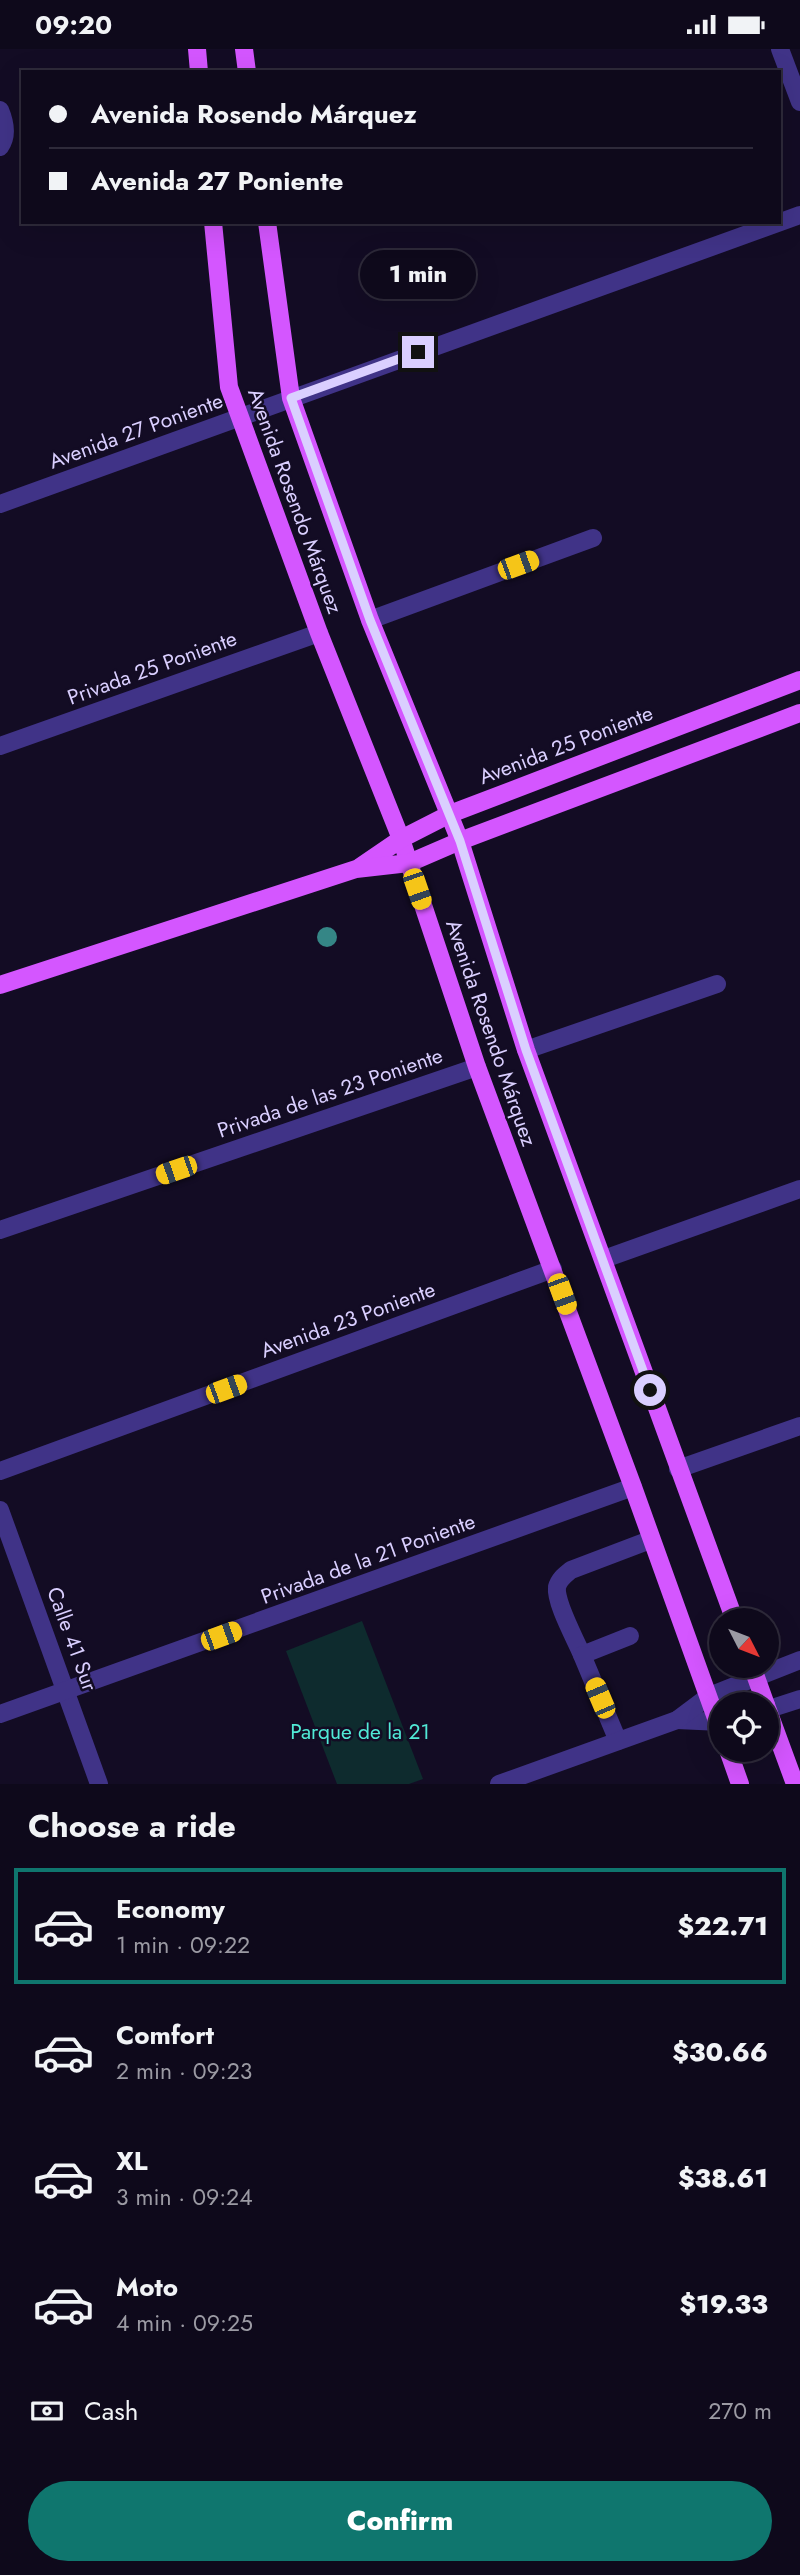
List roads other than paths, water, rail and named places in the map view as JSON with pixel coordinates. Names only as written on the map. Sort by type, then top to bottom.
[{"type":"main road","points":[[197,49],[199,70]]},
{"type":"main road","points":[[244,49],[247,70]]},
{"type":"main road","name":"Avenida Rosendo Márquez","points":[[213,224],[229,387],[319,633],[401,839],[477,1067],[709,1696]]},
{"type":"main road","name":"Avenida Rosendo Márquez","points":[[267,224],[291,398],[370,620],[460,841],[526,1050],[730,1608]]},
{"type":"main road","name":"Avenida 25 Poniente","points":[[356,869],[401,839],[450,814],[800,680]]},
{"type":"main road","name":"Avenida 25 Poniente","points":[[0,985],[356,869],[408,863],[800,713]]},
{"type":"main road","points":[[779,1740],[795,1784]]},
{"type":"main road","points":[[732,1762],[740,1784]]},
{"type":"street","points":[[780,49],[800,101]]},
{"type":"street","points":[[0,110],[5,130],[4,141],[0,147]]},
{"type":"street","name":"Avenida 27 Poniente","points":[[781,222],[800,215]]},
{"type":"street","name":"Avenida 27 Poniente","points":[[0,504],[775,224]]},
{"type":"street","points":[[370,620],[593,538]]},
{"type":"street","name":"Privada 25 Poniente","points":[[0,746],[319,633]]},
{"type":"street","points":[[526,1050],[717,984]]},
{"type":"street","name":"Privada de las 23 Poniente","points":[[0,1230],[477,1067]]},
{"type":"street","points":[[604,1259],[800,1189]]},
{"type":"street","name":"Avenida 23 Poniente","points":[[0,1471],[553,1269]]},
{"type":"street","points":[[678,1469],[800,1426]]},
{"type":"street","name":"Privada de la 21 Poniente","points":[[0,1714],[633,1487]]},
{"type":"street","name":"Calle 41 Sur","points":[[0,1510],[99,1784]]},
{"type":"street","points":[[618,1741],[559,1599],[557,1587],[562,1577],[571,1570],[650,1540]]},
{"type":"street","points":[[582,1655],[630,1636]]},
{"type":"street","points":[[779,1665],[800,1660]]},
{"type":"street","points":[[716,1692],[741,1678]]},
{"type":"street","points":[[499,1784],[677,1720],[709,1696]]},
{"type":"street","points":[[779,1704],[800,1699]]},
{"type":"street","points":[[677,1720],[709,1724]]},
{"type":"park label","name":"Parque de la 21","points":[[360,1732]]}]
